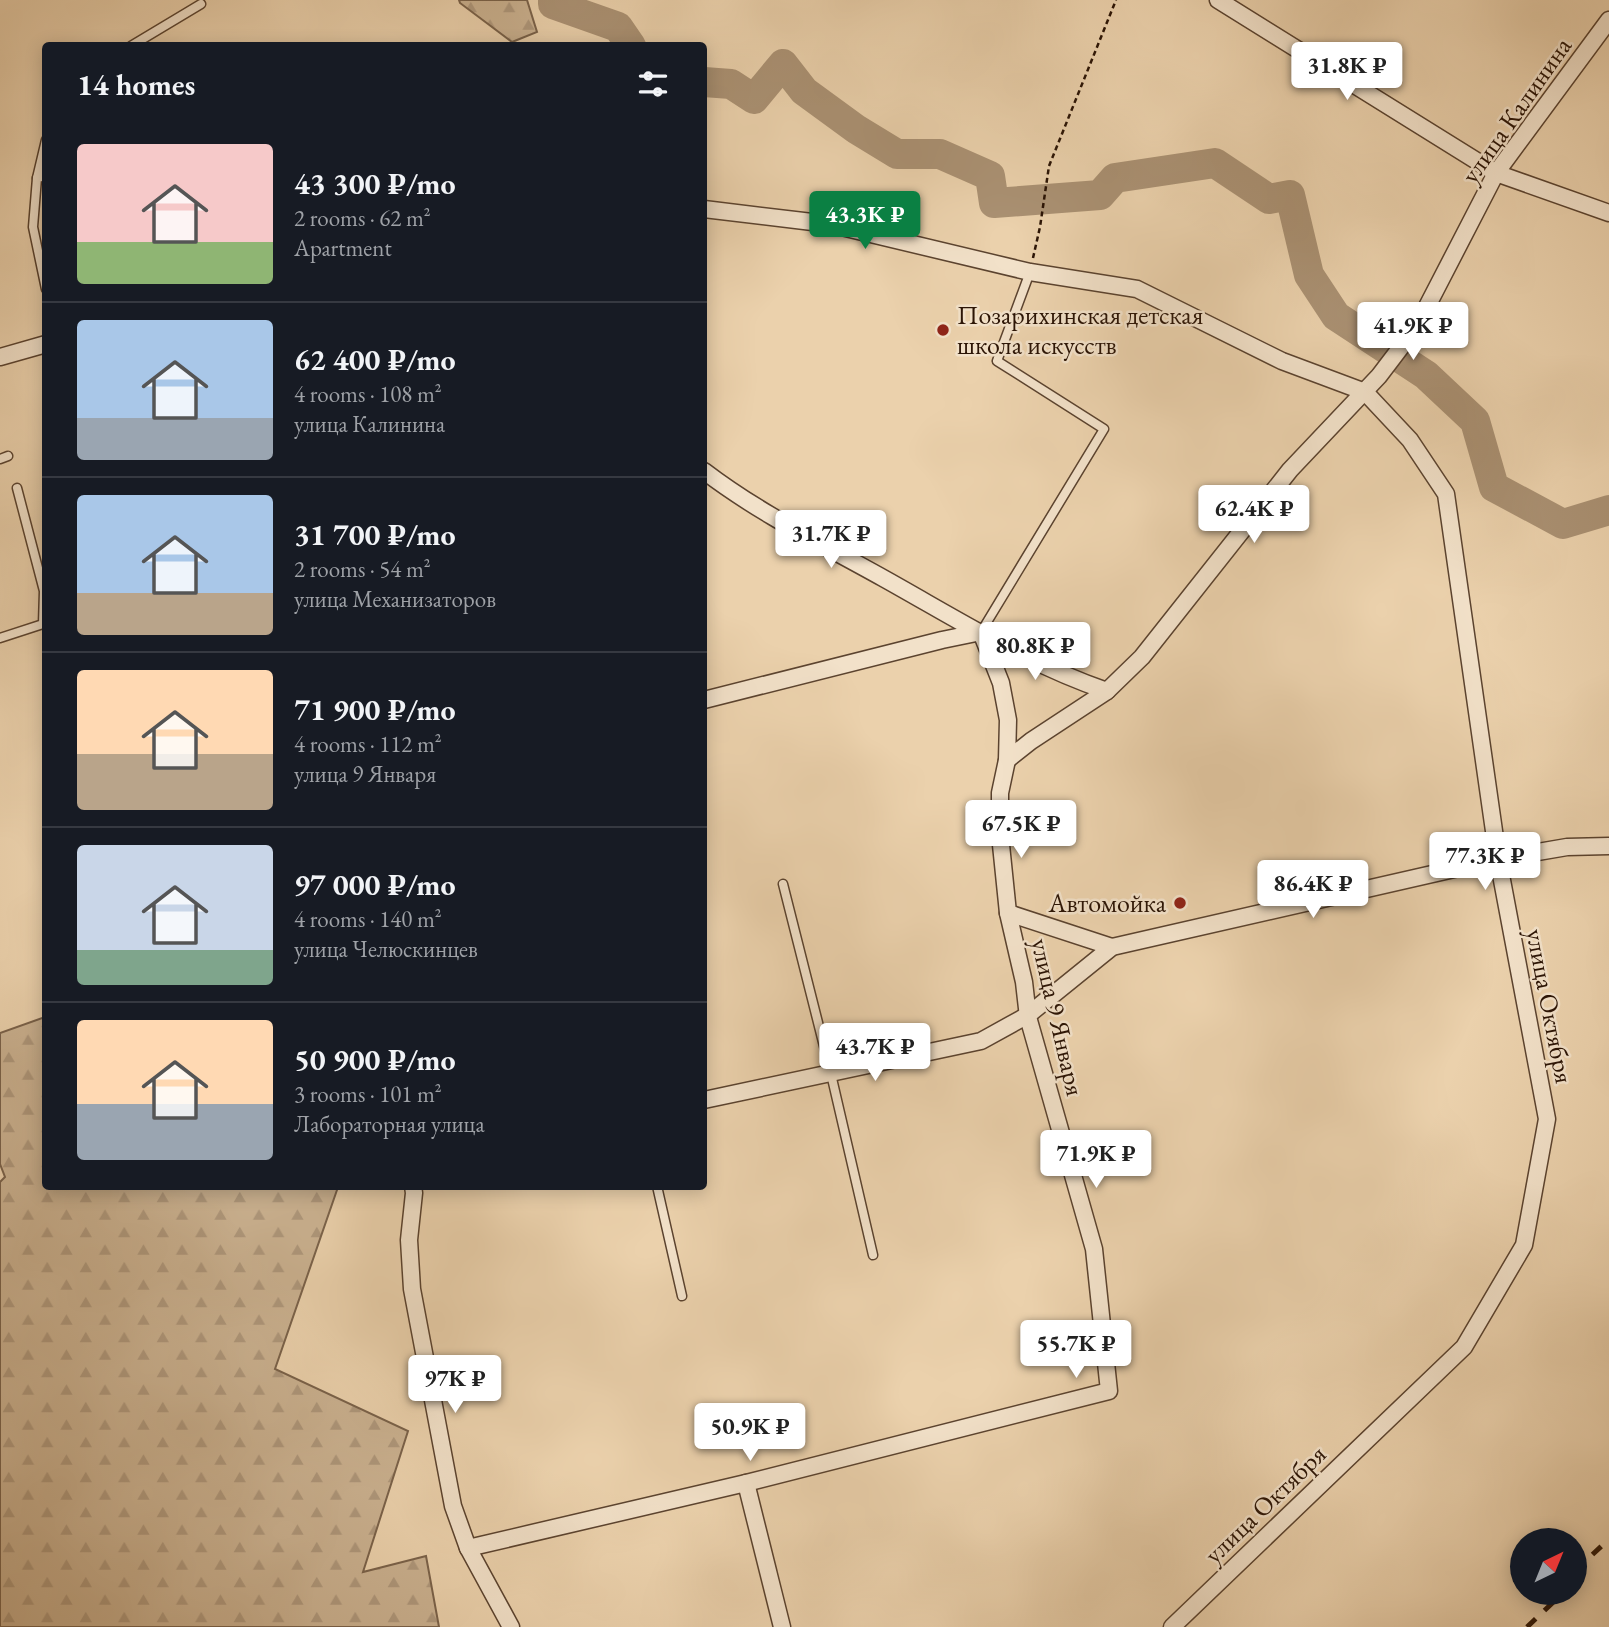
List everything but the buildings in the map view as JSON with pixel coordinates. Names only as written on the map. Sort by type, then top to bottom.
[{"type":"street","points":[[1218,0],[1496,173],[1609,213]]},
{"type":"street","name":"улица Калинина","points":[[1007,760],[1107,691],[1142,657],[1290,470],[1379,376],[1417,326],[1496,173],[1609,20]]},
{"type":"street","name":"улица Октября","points":[[707,209],[829,224],[1030,272],[1137,289],[1282,361],[1365,392],[1410,440],[1446,494],[1498,859],[1547,1119],[1524,1245],[1464,1347],[1172,1627]]},
{"type":"street","points":[[0,357],[42,345]]},
{"type":"street","points":[[707,473],[756,507],[981,632],[1055,671],[1107,691]]},
{"type":"street","points":[[707,699],[981,632]]},
{"type":"street","name":"улица 9 Января","points":[[746,1483],[1108,1391],[1094,1249],[1028,1015],[1024,982],[1008,913],[1000,835],[1000,793],[1007,760],[1008,720],[1001,683],[981,632]]},
{"type":"street","points":[[707,1099],[981,1041],[1028,1015],[1112,947],[1498,859],[1567,847],[1609,846]]},
{"type":"street","points":[[1008,913],[1112,947]]},
{"type":"street","points":[[416,1190],[409,1240],[412,1289],[453,1506],[468,1548],[511,1627]]},
{"type":"street","points":[[468,1548],[746,1483],[782,1627]]},
{"type":"lane","points":[[138,42],[201,4]]},
{"type":"lane","points":[[41,177],[33,227],[42,270]]},
{"type":"lane","points":[[981,632],[1104,429],[997,361],[1030,272]]},
{"type":"lane","points":[[17,488],[42,583]]},
{"type":"lane","points":[[0,638],[42,624]]},
{"type":"lane","points":[[783,884],[873,1255]]},
{"type":"lane","points":[[658,1190],[682,1296]]},
{"type":"path","points":[[1030,272],[1049,166],[1116,0]]},
{"type":"green space","points":[[459,0],[527,0],[537,32],[512,42]]},
{"type":"green space","points":[[42,1018],[42,1190],[337,1190],[275,1369],[408,1431],[363,1572],[426,1556],[439,1627],[0,1627],[0,1182],[5,1177],[0,1164],[0,1033]]},
{"type":"waterway","points":[[553,0],[553,4],[618,27],[628,42]]},
{"type":"waterway","points":[[707,82],[731,84],[754,99],[783,64],[804,91],[856,129],[897,154],[940,154],[990,176],[994,203],[1100,195],[1115,178],[1215,163],[1269,199],[1290,195],[1309,275],[1336,316],[1426,375],[1475,421],[1494,487],[1563,524],[1609,510]]},
{"type":"railway","points":[[1587,1560],[1609,1539]]},
{"type":"railway","points":[[1527,1627],[1550,1605]]},
{"type":"place","name":"Позарихинская детская школа искусств","points":[[943,330]]},
{"type":"place","name":"Автомойка","points":[[1180,903]]}]
